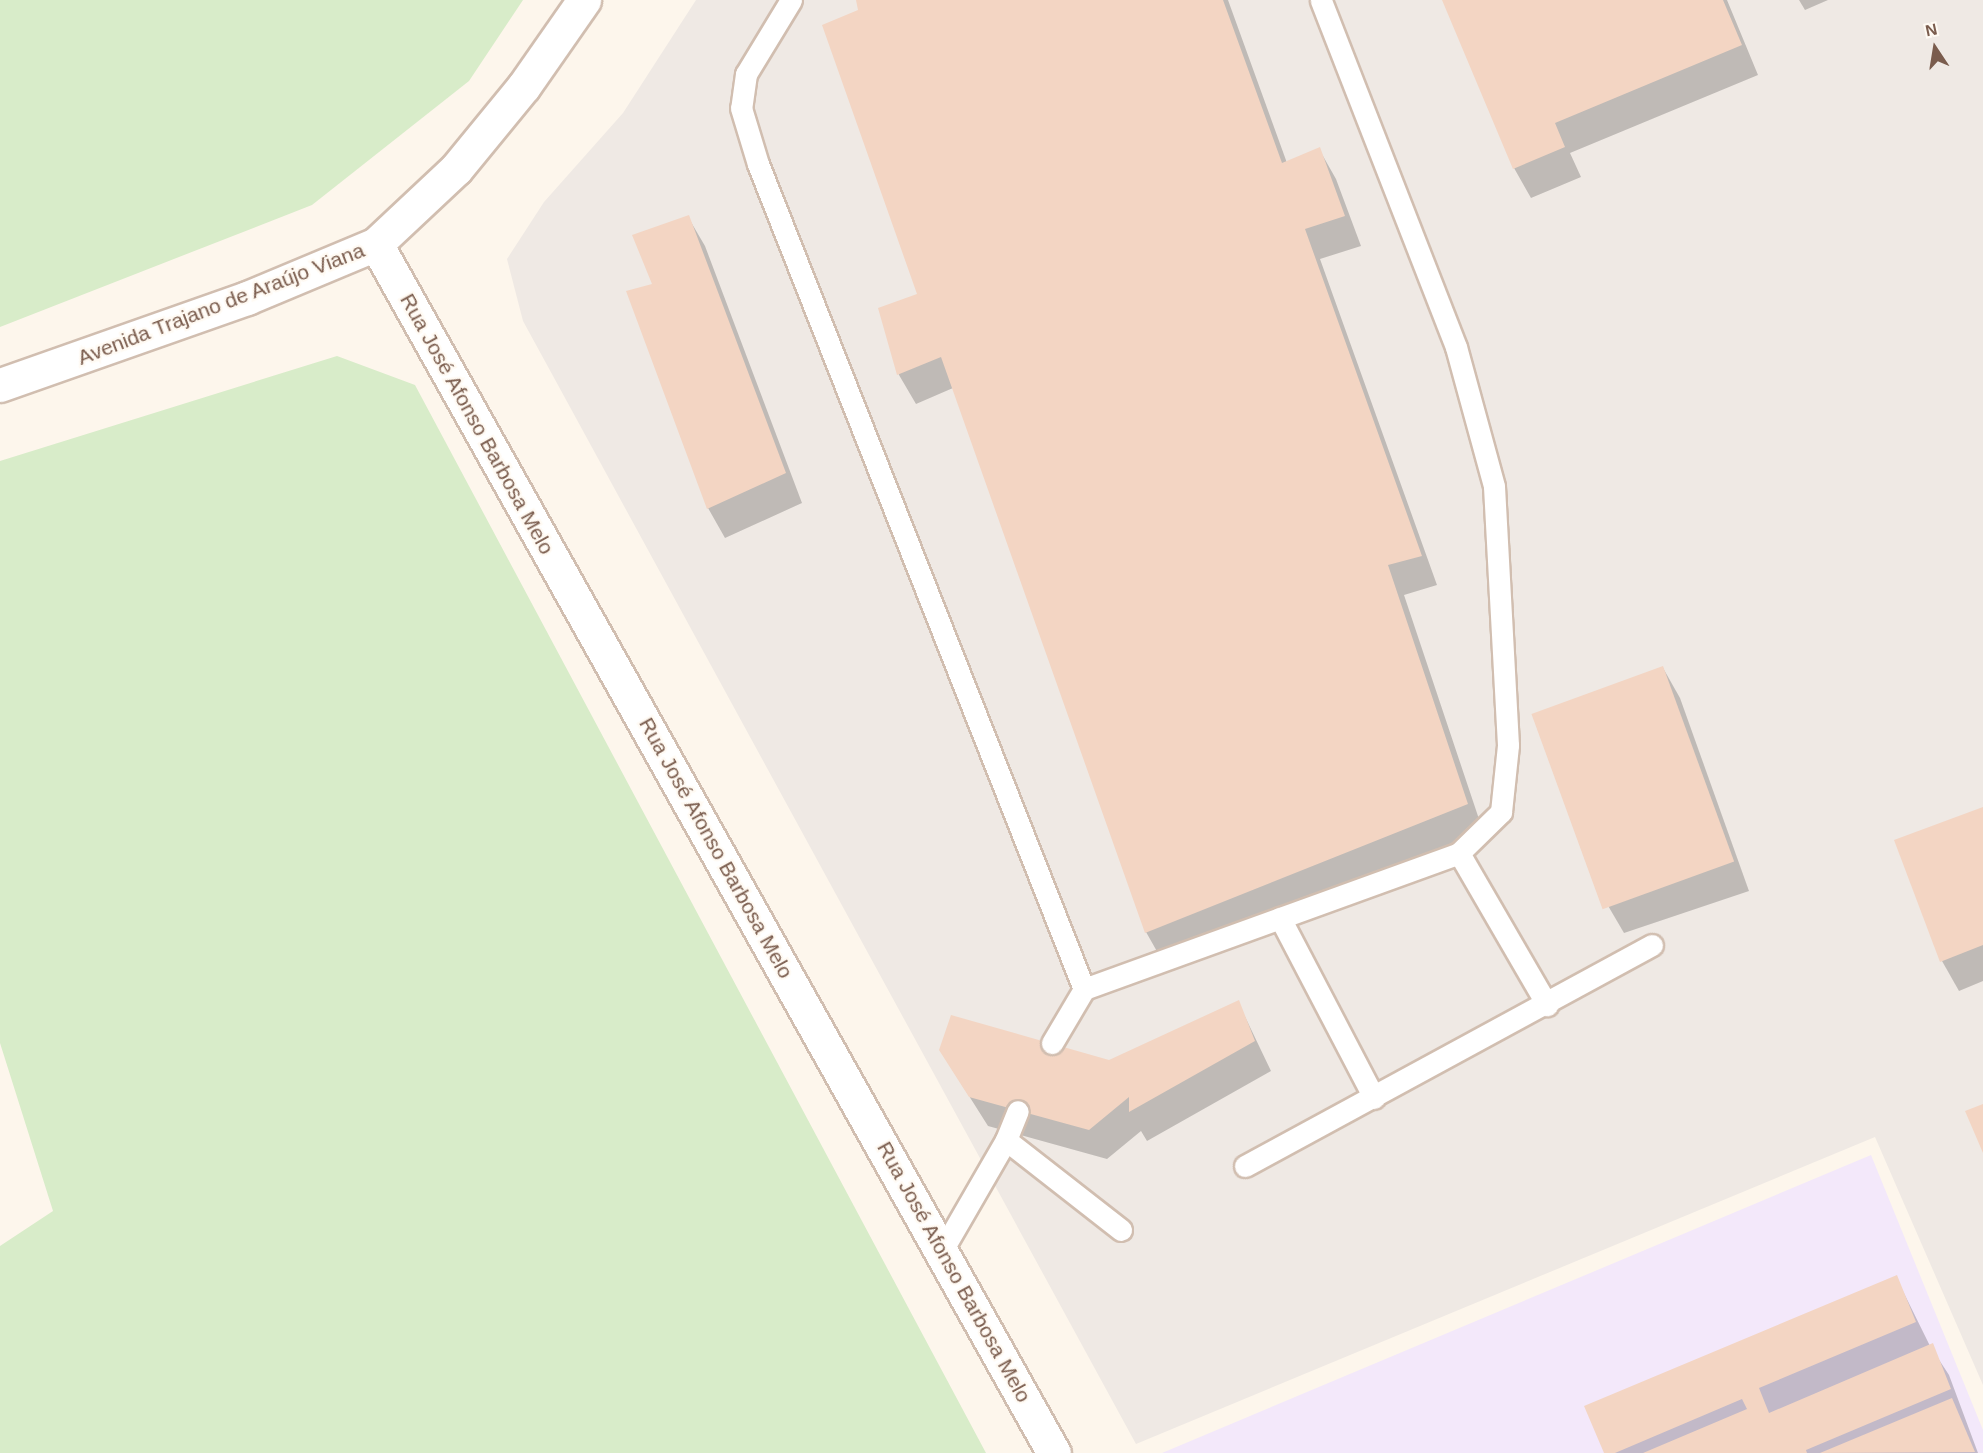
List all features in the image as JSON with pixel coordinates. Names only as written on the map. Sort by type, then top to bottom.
[{"type":"street","name":"Avenida Trajano de Araújo Viana","points":[[0,385],[236,302],[376,244],[456,169],[524,86],[584,0]]},
{"type":"street","name":"Rua José Afonso Barbosa Melo","points":[[376,244],[943,1249],[1054,1453]]},
{"type":"lane","points":[[790,0],[746,74],[741,108],[758,164],[1084,989]]},
{"type":"lane","points":[[1052,1043],[1084,989],[1459,853],[1501,812],[1509,745],[1494,486],[1456,347],[1321,0]]},
{"type":"lane","points":[[1459,853],[1546,1005]]},
{"type":"lane","points":[[1281,918],[1374,1098]]},
{"type":"lane","points":[[1245,1166],[1546,1005],[1652,945]]},
{"type":"lane","points":[[943,1249],[1006,1140],[1018,1111]]},
{"type":"lane","points":[[1006,1140],[1121,1230]]},
{"type":"shaded area","points":[[696,0],[1983,0],[1983,1385],[1875,1137],[1136,1444],[523,321],[507,259],[544,202],[623,113]]},
{"type":"shaded area","points":[[1871,1155],[1983,1430],[1983,1453],[1162,1453]]},
{"type":"green space","points":[[0,0],[523,0],[469,81],[312,205],[0,327]]},
{"type":"green space","points":[[337,356],[415,385],[986,1453],[0,1453],[0,1246],[53,1211],[0,1043],[0,461]]},
{"type":"building","points":[[856,0],[1223,0],[1282,163],[1320,147],[1345,216],[1305,229],[1422,556],[1388,565],[1468,804],[1145,933],[941,357],[897,375],[878,308],[917,294],[822,25],[858,10]]},
{"type":"building","points":[[1442,0],[1723,0],[1742,45],[1555,123],[1565,147],[1513,169]]},
{"type":"building","points":[[689,215],[786,473],[707,509],[626,291],[652,284],[632,235]]},
{"type":"building","points":[[1663,666],[1734,861],[1603,909],[1531,714]]},
{"type":"building","points":[[1983,807],[1983,945],[1940,962],[1894,840]]},
{"type":"building","points":[[1239,1000],[1255,1041],[1129,1112],[1129,1097],[1089,1130],[969,1097],[939,1050],[951,1015],[1109,1060]]},
{"type":"building","points":[[1983,1104],[1983,1153],[1965,1111]]},
{"type":"building","points":[[1897,1275],[1916,1322],[1759,1388],[1769,1413],[1933,1343],[1951,1389],[1806,1450],[1807,1453],[1643,1453],[1747,1409],[1742,1399],[1615,1453],[1604,1453],[1584,1406]]},
{"type":"building","points":[[1952,1398],[1975,1452],[1820,1453]]}]
